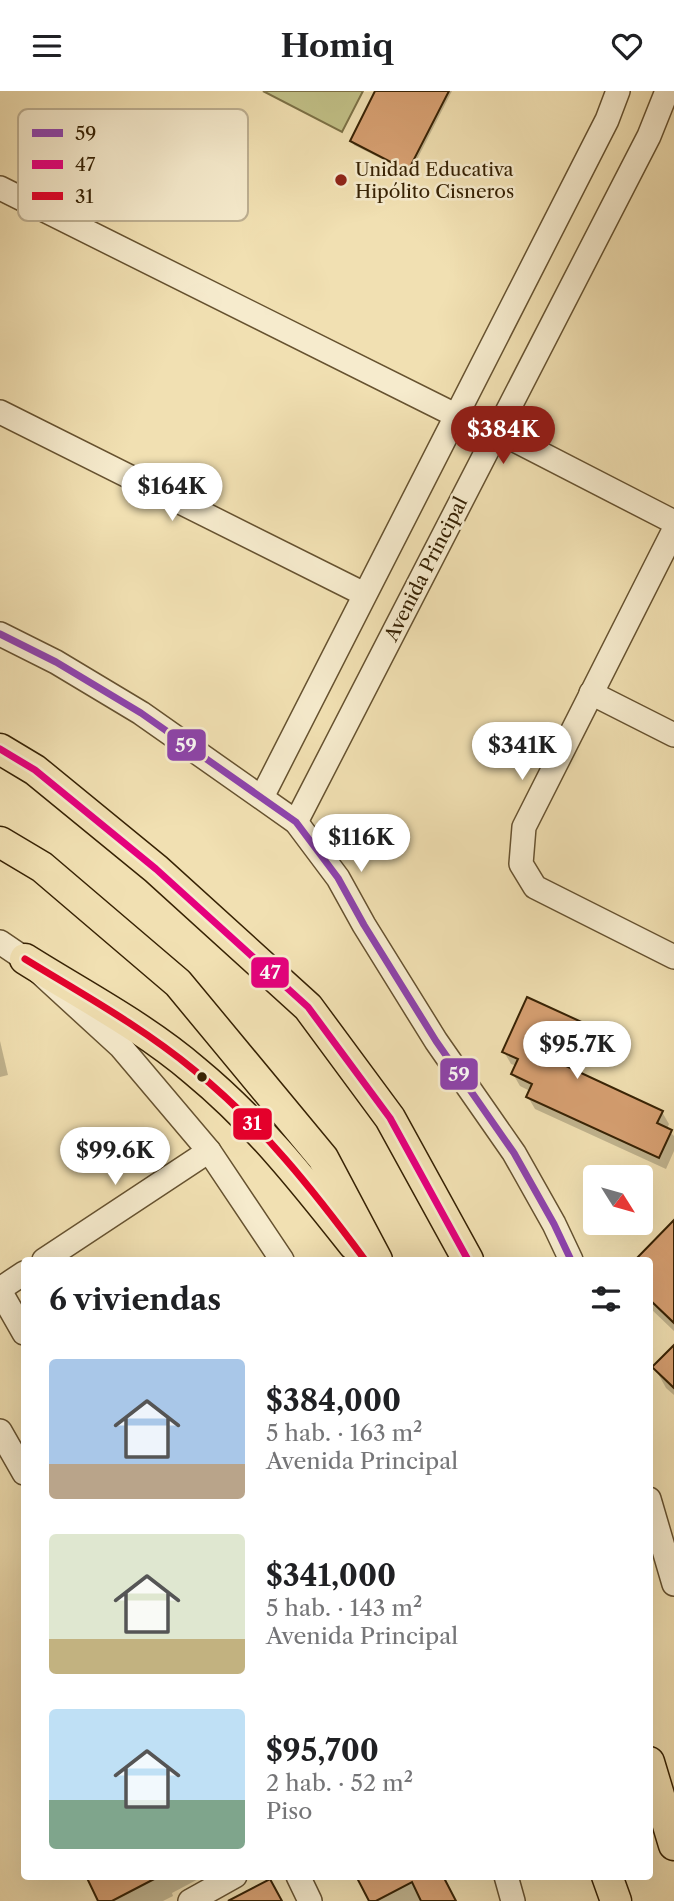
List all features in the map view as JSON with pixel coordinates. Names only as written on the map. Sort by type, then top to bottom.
[{"type":"main road","points":[[0,749],[35,770],[156,869],[308,1007],[390,1118],[466,1257]]},
{"type":"main road","points":[[0,842],[42,867],[178,983],[323,1158],[375,1257]]},
{"type":"main road","points":[[25,959],[161,1045],[231,1102],[289,1163],[363,1257]]},
{"type":"main road","points":[[653,1775],[674,1845]]},
{"type":"main road","points":[[608,1880],[616,1901]]},
{"type":"street","points":[[262,797],[607,120],[618,91]]},
{"type":"street","name":"Avenida Principal","points":[[296,823],[649,136],[667,91]]},
{"type":"street","points":[[0,188],[18,197]]},
{"type":"street","points":[[66,221],[457,416],[496,431],[674,522]]},
{"type":"street","points":[[0,412],[364,594]]},
{"type":"street","points":[[674,530],[524,827],[521,864],[535,887],[674,957]]},
{"type":"street","points":[[0,633],[56,662],[141,713],[296,823],[338,878],[436,1041],[514,1153],[570,1257]]},
{"type":"street","points":[[591,693],[674,735]]},
{"type":"street","points":[[0,942],[25,959],[121,1047],[209,1151],[280,1257]]},
{"type":"street","points":[[49,1257],[209,1151]]},
{"type":"street","points":[[21,1275],[0,1290],[21,1328]]},
{"type":"street","points":[[0,1431],[21,1468]]},
{"type":"street","points":[[653,1504],[666,1520],[674,1584]]},
{"type":"street","points":[[190,1901],[228,1880]]},
{"type":"street","points":[[300,1880],[310,1901]]},
{"type":"street","points":[[507,1880],[513,1901]]},
{"type":"shaded area","points":[[263,91],[363,91],[342,132]]},
{"type":"building","points":[[375,91],[449,91],[408,171],[350,141]]},
{"type":"building","points":[[527,997],[586,1024],[566,1066],[663,1111],[657,1123],[672,1130],[659,1158],[526,1097],[532,1084],[511,1074],[518,1059],[502,1052]]},
{"type":"building","points":[[674,1220],[674,1323],[653,1303],[653,1257],[638,1257]]},
{"type":"building","points":[[674,1345],[674,1388],[653,1368]]},
{"type":"building","points":[[88,1880],[152,1880],[112,1901],[98,1901]]},
{"type":"building","points":[[271,1880],[282,1901],[228,1901]]},
{"type":"building","points":[[358,1880],[445,1880],[456,1901],[421,1901],[412,1882],[376,1901],[369,1901]]},
{"type":"transit line","name":"59","points":[[0,634],[56,662],[141,713],[296,822],[338,878],[436,1041],[514,1153],[570,1257]]},
{"type":"transit line","name":"47","points":[[0,749],[35,770],[156,869],[308,1007],[390,1118],[466,1257]]},
{"type":"transit line","name":"31","points":[[25,959],[154,1039],[218,1091],[286,1159],[363,1257]]},
{"type":"place","name":"Unidad Educativa Hipólito Cisneros","points":[[341,180]]}]
